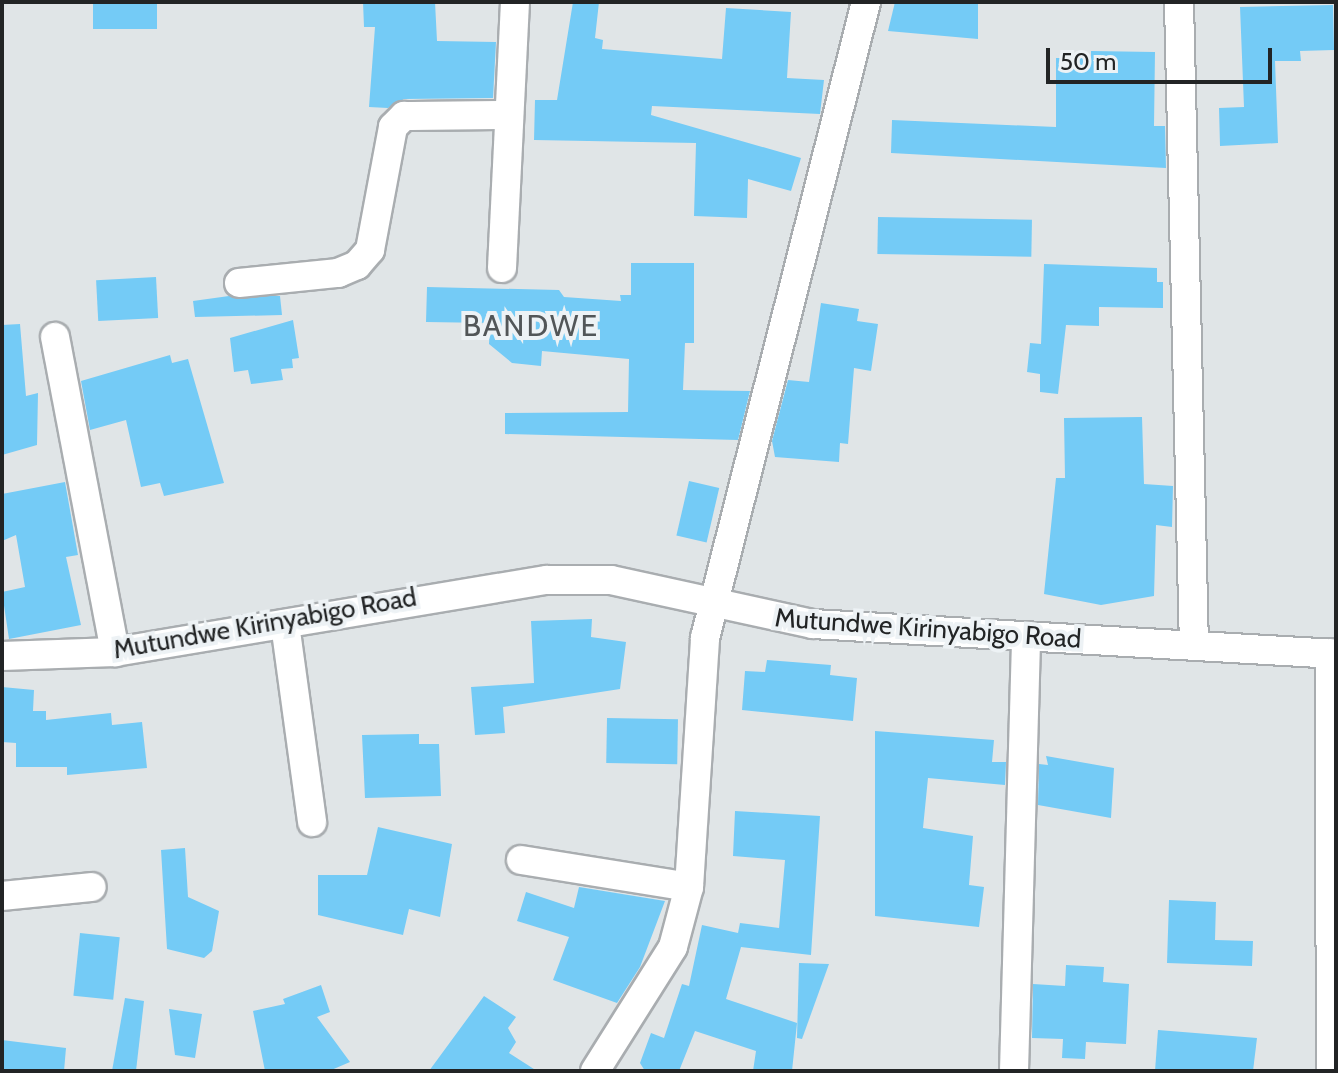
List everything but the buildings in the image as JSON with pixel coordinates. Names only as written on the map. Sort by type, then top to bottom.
[{"type":"street","points":[[502,268],[506,115],[515,2]]},
{"type":"street","points":[[595,1071],[673,947],[689,887],[705,638],[866,2]]},
{"type":"street","points":[[1179,2],[1194,646]]},
{"type":"street","points":[[239,283],[357,265],[370,250],[393,127],[404,116],[506,115]]},
{"type":"street","points":[[55,337],[115,652]]},
{"type":"street","name":"Mutundwe Kirinyabigo Road","points":[[2,656],[115,652],[547,580],[611,580],[813,624],[1333,654]]},
{"type":"street","points":[[285,624],[312,822]]},
{"type":"street","points":[[1014,1071],[1026,636]]},
{"type":"street","points":[[1331,1071],[1333,654]]},
{"type":"street","points":[[521,860],[689,887]]},
{"type":"street","points":[[2,896],[92,887]]},
{"type":"district","name":"BANDWE","points":[[531,326]]}]
